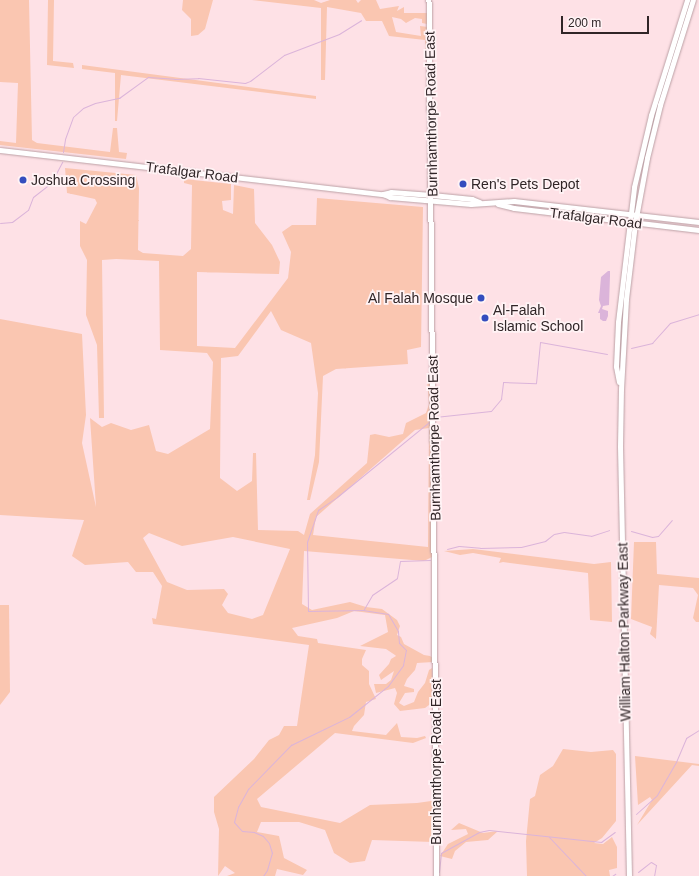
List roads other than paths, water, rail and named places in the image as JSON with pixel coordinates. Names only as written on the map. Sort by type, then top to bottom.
[{"type":"main road","name":"William Halton Parkway East","points":[[621,389],[616,366],[617,343],[630,215],[641,153],[651,115],[687,0]]},
{"type":"main road","name":"William Halton Parkway East","points":[[629,876],[621,389],[626,299],[635,223],[647,158],[660,105],[693,0]]},
{"type":"main road","name":"Trafalgar Road","points":[[0,150],[383,194],[390,197],[472,199],[480,202],[493,203],[514,208],[699,230]]},
{"type":"main road","name":"Trafalgar Road","points":[[493,203],[514,201],[699,222]]},
{"type":"street","name":"Burnhamthorpe Road East","points":[[429,0],[437,876]]},
{"type":"waterway","points":[[63,152],[65,139],[73,117],[83,108],[95,103],[119,98],[148,77],[174,79],[198,78],[245,83],[250,81],[284,55],[339,34],[361,20]]},
{"type":"waterway","points":[[0,223],[12,222],[28,210],[33,197],[51,183],[62,162]]},
{"type":"waterway","points":[[631,348],[652,343],[670,323],[699,314]]},
{"type":"waterway","points":[[435,417],[491,411],[501,399],[503,382],[536,383],[540,342],[607,354]]},
{"type":"waterway","points":[[263,876],[267,870],[272,853],[269,843],[263,836],[254,832],[242,831],[234,822],[238,807],[248,789],[291,745],[349,717],[388,686],[403,665],[406,650],[399,643],[398,631],[388,614],[364,610],[308,611],[307,542],[318,510],[337,497],[429,422]]},
{"type":"waterway","points":[[631,531],[652,537],[658,536],[672,520]]},
{"type":"waterway","points":[[447,549],[459,546],[480,548],[521,547],[545,541],[554,534],[564,532],[591,536],[609,530]]},
{"type":"waterway","points":[[364,609],[372,595],[397,578],[400,561],[430,560]]},
{"type":"waterway","points":[[636,814],[657,795],[676,762],[686,738],[699,730]]},
{"type":"waterway","points":[[439,872],[441,853],[479,832],[489,830],[601,842],[615,832]]},
{"type":"waterway","points":[[549,837],[586,876]]},
{"type":"waterway","points":[[638,872],[651,862],[656,865],[654,876]]},
{"type":"place","name":"Joshua Crossing","points":[[23,180]]},
{"type":"place","name":"Ren's Pets Depot","points":[[463,184]]},
{"type":"place","name":"Al Falah Mosque","points":[[481,298]]},
{"type":"place","name":"Al-Falah Islamic School","points":[[485,318]]}]
